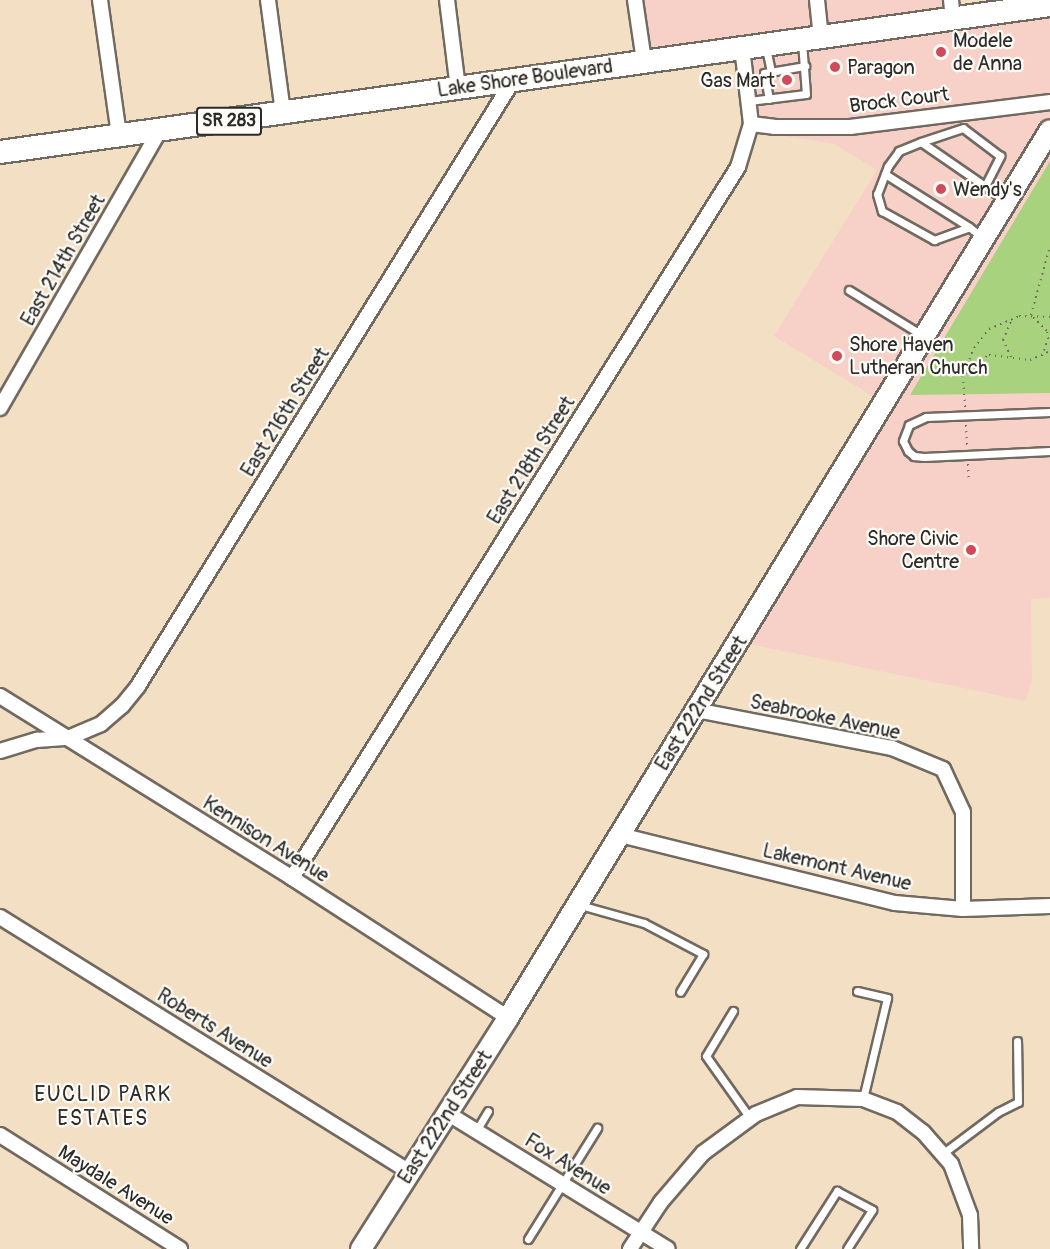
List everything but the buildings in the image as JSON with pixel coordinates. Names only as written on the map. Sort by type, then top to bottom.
[{"type":"main road","name":"Lake Shore Boulevard","points":[[0,152],[512,82],[811,38],[952,9],[1050,5]]},
{"type":"street","points":[[100,0],[119,135]]},
{"type":"street","points":[[268,0],[283,113]]},
{"type":"street","points":[[447,0],[458,88]]},
{"type":"street","points":[[635,0],[644,61]]},
{"type":"street","points":[[811,38],[817,0]]},
{"type":"street","name":"East 218th Street","points":[[292,878],[738,167],[752,124],[742,47]]},
{"type":"street","name":"East 216th Street","points":[[0,751],[37,740],[68,738],[101,724],[122,706],[138,686],[512,82]]},
{"type":"street","name":"Brock Court","points":[[752,124],[774,127],[850,127],[1050,102]]},
{"type":"street","name":"East 222nd Street","points":[[361,1249],[508,1018],[924,337],[976,233],[1007,201],[1043,150],[1050,130]]},
{"type":"street","name":"East 214th Street","points":[[0,408],[159,131]]},
{"type":"street","name":"Kennison Avenue","points":[[0,696],[292,878],[508,1018]]},
{"type":"street","name":"Seabrooke Avenue","points":[[696,710],[892,748],[943,769],[963,812],[963,909]]},
{"type":"street","name":"Lakemont Avenue","points":[[620,835],[895,903],[963,909],[1050,906]]},
{"type":"street","name":"Roberts Avenue","points":[[0,916],[409,1172]]},
{"type":"street","points":[[630,1249],[639,1232],[703,1152],[750,1118],[797,1097],[863,1099],[897,1112],[923,1132],[951,1164],[970,1215],[971,1249]]},
{"type":"street","name":"Fox Avenue","points":[[447,1113],[668,1249]]},
{"type":"street","name":"Maydale Avenue","points":[[0,1135],[180,1249]]},
{"type":"lane","points":[[749,101],[788,94],[806,94],[805,66],[811,38]]},
{"type":"lane","points":[[765,44],[771,72]]},
{"type":"lane","points":[[769,99],[764,73],[786,72],[805,66]]},
{"type":"lane","points":[[957,112],[963,128],[1000,156],[985,186]]},
{"type":"lane","points":[[963,128],[899,151],[885,174],[877,194],[882,211],[934,240],[976,233]]},
{"type":"lane","points":[[921,142],[1007,201]]},
{"type":"lane","points":[[885,174],[976,233]]},
{"type":"lane","points":[[849,291],[924,337]]},
{"type":"lane","points":[[1050,412],[965,415],[917,420],[909,425],[903,441],[908,451],[914,456],[1050,451]]},
{"type":"lane","points":[[577,904],[644,923],[703,954],[680,992]]},
{"type":"lane","points":[[857,991],[887,999],[863,1099]]},
{"type":"lane","points":[[733,1011],[706,1056],[750,1118]]},
{"type":"lane","points":[[942,1154],[998,1112],[1018,1102],[1017,1041]]},
{"type":"lane","points":[[476,1131],[488,1111]]},
{"type":"lane","points":[[528,1239],[597,1128]]},
{"type":"lane","points":[[800,1249],[837,1191],[872,1210],[847,1249]]},
{"type":"path","points":[[1031,315],[1050,246]]},
{"type":"path","points":[[1031,315],[1047,331],[1048,339],[1042,356]]},
{"type":"path","points":[[969,482],[963,376],[974,348],[988,329],[1012,319],[1031,315],[1050,317]]},
{"type":"path","points":[[1012,319],[1003,340],[1005,350],[1012,358]]},
{"type":"path","points":[[963,376],[975,363],[989,355],[1030,360],[1050,351]]},
{"type":"shaded area","points":[[635,0],[951,0],[953,18],[1050,5],[1050,598],[1031,599],[1032,679],[1026,701],[739,642],[884,403],[774,336],[877,170],[834,144],[750,130],[742,47],[644,61]]},
{"type":"green space","points":[[1050,161],[1050,393],[910,395]]},
{"type":"place","name":"Modele de Anna","points":[[941,52]]},
{"type":"place","name":"Paragon","points":[[835,67]]},
{"type":"place","name":"Gas Mart","points":[[787,80]]},
{"type":"place","name":"Wendy's","points":[[941,189]]},
{"type":"place","name":"Shore Haven Lutheran Church","points":[[837,356]]},
{"type":"place","name":"Shore Civic Centre","points":[[971,550]]},
{"type":"district","name":"EUCLID PARK ESTATES","points":[[103,1107]]}]
